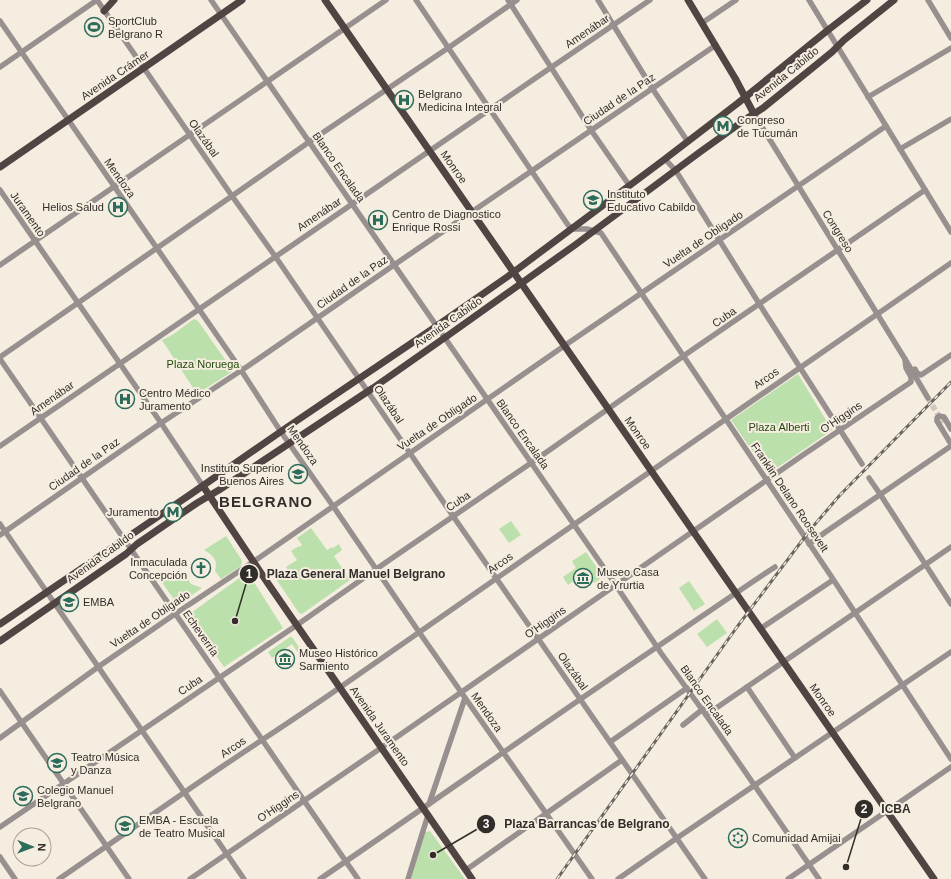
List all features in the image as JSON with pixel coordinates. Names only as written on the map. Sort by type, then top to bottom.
[{"type":"main road","points":[[104,11],[114,0]]},
{"type":"main road","name":"Avenida Crámer","points":[[0,167],[242,0]]},
{"type":"main road","name":"Monroe","points":[[325,0],[886,812],[934,879]]},
{"type":"main road","points":[[688,0],[716,45],[753,111]]},
{"type":"main road","name":"Avenida Cabildo","points":[[0,624],[124,539],[204,487],[513,272],[666,159],[867,0]]},
{"type":"main road","name":"Avenida Cabildo","points":[[0,641],[126,554],[136,544],[290,444],[521,284],[676,171],[753,111],[764,108],[894,0]]},
{"type":"main road","name":"Avenida Juramento","points":[[204,487],[253,562],[381,748],[426,806],[428,816],[472,879]]},
{"type":"street","name":"Olazábal","points":[[97,0],[705,879]]},
{"type":"street","points":[[0,67],[97,0]]},
{"type":"street","name":"Blanco Encalada","points":[[211,0],[436,327],[574,524],[615,586],[703,709],[819,879]]},
{"type":"street","points":[[0,265],[386,0]]},
{"type":"street","points":[[416,0],[568,226],[572,228],[594,231]]},
{"type":"street","points":[[0,358],[78,302],[309,142],[448,48],[509,2],[517,0]]},
{"type":"street","points":[[598,0],[652,88],[688,142]]},
{"type":"street","name":"Amenábar","points":[[0,446],[429,150],[650,0]]},
{"type":"street","points":[[702,23],[736,0]]},
{"type":"street","points":[[809,0],[951,232]]},
{"type":"street","points":[[928,0],[950,35]]},
{"type":"street","points":[[509,2],[629,185]]},
{"type":"street","name":"Mendoza","points":[[0,21],[241,370],[281,432],[592,879]]},
{"type":"street","name":"Ciudad de la Paz","points":[[2,533],[716,45]]},
{"type":"street","points":[[868,97],[951,48]]},
{"type":"street","name":"Congreso","points":[[753,111],[928,398]]},
{"type":"street","points":[[900,149],[951,119]]},
{"type":"street","name":"Vuelta de Obligado","points":[[0,738],[98,667],[886,126]]},
{"type":"street","points":[[666,159],[676,171],[759,304],[862,464]]},
{"type":"street","name":"Juramento","points":[[0,190],[162,423],[204,487]]},
{"type":"street","name":"Cuba","points":[[0,827],[297,625],[925,190]]},
{"type":"street","name":"Franklin Delano Roosevelt","points":[[594,231],[601,233],[642,293],[951,759]]},
{"type":"street","name":"Arcos","points":[[59,879],[262,739],[340,688],[725,418],[951,263]]},
{"type":"street","name":"Congreso","points":[[905,358],[921,376],[951,355]]},
{"type":"street","name":"Echeverría","points":[[0,358],[358,879]]},
{"type":"street","name":"Congreso","points":[[905,358],[906,368],[911,377],[911,382]]},
{"type":"street","name":"O'Higgins","points":[[190,879],[911,382]]},
{"type":"street","points":[[809,544],[951,444],[937,421],[939,416],[944,417],[951,429]]},
{"type":"street","points":[[943,423],[951,437]]},
{"type":"street","points":[[869,478],[951,604]]},
{"type":"street","points":[[0,524],[2,533],[46,592],[244,879]]},
{"type":"street","points":[[706,715],[951,547]]},
{"type":"street","points":[[320,879],[580,699],[775,567]]},
{"type":"street","points":[[760,629],[833,580]]},
{"type":"street","points":[[618,879],[951,652]]},
{"type":"street","points":[[747,687],[795,758]]},
{"type":"street","points":[[610,742],[687,688]]},
{"type":"street","points":[[0,691],[129,879]]},
{"type":"street","points":[[426,806],[465,698]]},
{"type":"street","points":[[683,725],[703,709]]},
{"type":"street","points":[[466,870],[622,760]]},
{"type":"street","points":[[788,879],[951,767]]},
{"type":"street","points":[[408,879],[428,816]]},
{"type":"street","points":[[0,858],[15,879]]},
{"type":"green space","name":"Plaza Noruega","points":[[194,319],[198,321],[233,371],[197,394],[162,340],[172,335]]},
{"type":"green space","name":"Plaza Alberti","points":[[798,374],[832,430],[768,474],[731,420]]},
{"type":"green space","points":[[511,521],[521,535],[509,543],[499,529]]},
{"type":"green space","points":[[311,528],[327,550],[339,544],[342,550],[334,556],[350,580],[302,614],[299,613],[274,576],[278,573],[279,576],[288,570],[286,567],[297,560],[291,551],[302,545],[297,538]]},
{"type":"green space","points":[[226,536],[242,561],[241,566],[221,579],[215,571],[216,564],[214,559],[204,550]]},
{"type":"green space","points":[[586,552],[600,572],[597,574],[600,579],[594,583],[590,578],[586,581],[588,585],[583,588],[577,578],[568,585],[563,577],[576,568],[572,561]]},
{"type":"green space","points":[[180,568],[191,584],[202,588],[178,605],[161,581]]},
{"type":"green space","points":[[245,574],[250,576],[283,628],[224,667],[188,615]]},
{"type":"green space","points":[[689,581],[705,604],[694,611],[679,588]]},
{"type":"green space","points":[[717,619],[727,633],[707,647],[697,634]]},
{"type":"green space","points":[[292,637],[302,652],[299,654],[292,644],[272,658],[268,652]]},
{"type":"green space","points":[[430,831],[465,879],[411,879],[425,832]]},
{"type":"tunnel","points":[[928,398],[943,423]]},
{"type":"railway","points":[[557,879],[737,627],[810,530],[840,495],[951,382]]},
{"type":"place","name":"SportClub Belgrano R","points":[[94,27]]},
{"type":"place","name":"Belgrano Medicina Integral","points":[[404,100]]},
{"type":"place","name":"Congreso de Tucumán","points":[[723,126]]},
{"type":"place","name":"Instituto Educativo Cabildo","points":[[593,200]]},
{"type":"place","name":"Helios Salud","points":[[118,207]]},
{"type":"place","name":"Centro de Diagnostico Enrique Rossi","points":[[378,220]]},
{"type":"place","name":"Centro Médico Juramento","points":[[125,399]]},
{"type":"place","name":"Instituto Superior Buenos Aires","points":[[298,474]]},
{"type":"place","name":"Juramento","points":[[173,512]]},
{"type":"place","name":"Inmaculada Concepción","points":[[201,568]]},
{"type":"place","name":"Museo Casa de Yrurtia","points":[[583,578]]},
{"type":"place","name":"EMBA","points":[[69,602]]},
{"type":"place","name":"Plaza General Manuel Belgrano","points":[[235,621]]},
{"type":"place","name":"Museo Histórico Sarmiento","points":[[285,659]]},
{"type":"place","name":"Teatro Música y Danza","points":[[57,763]]},
{"type":"place","name":"Colegio Manuel Belgrano","points":[[23,796]]},
{"type":"place","name":"EMBA - Escuela de Teatro Musical","points":[[125,826]]},
{"type":"place","name":"Comunidad Amijai","points":[[738,838]]},
{"type":"place","name":"Plaza Barrancas de Belgrano","points":[[433,855]]},
{"type":"place","name":"ICBA","points":[[846,867]]},
{"type":"district","name":"BELGRANO","points":[[266,502]]}]
